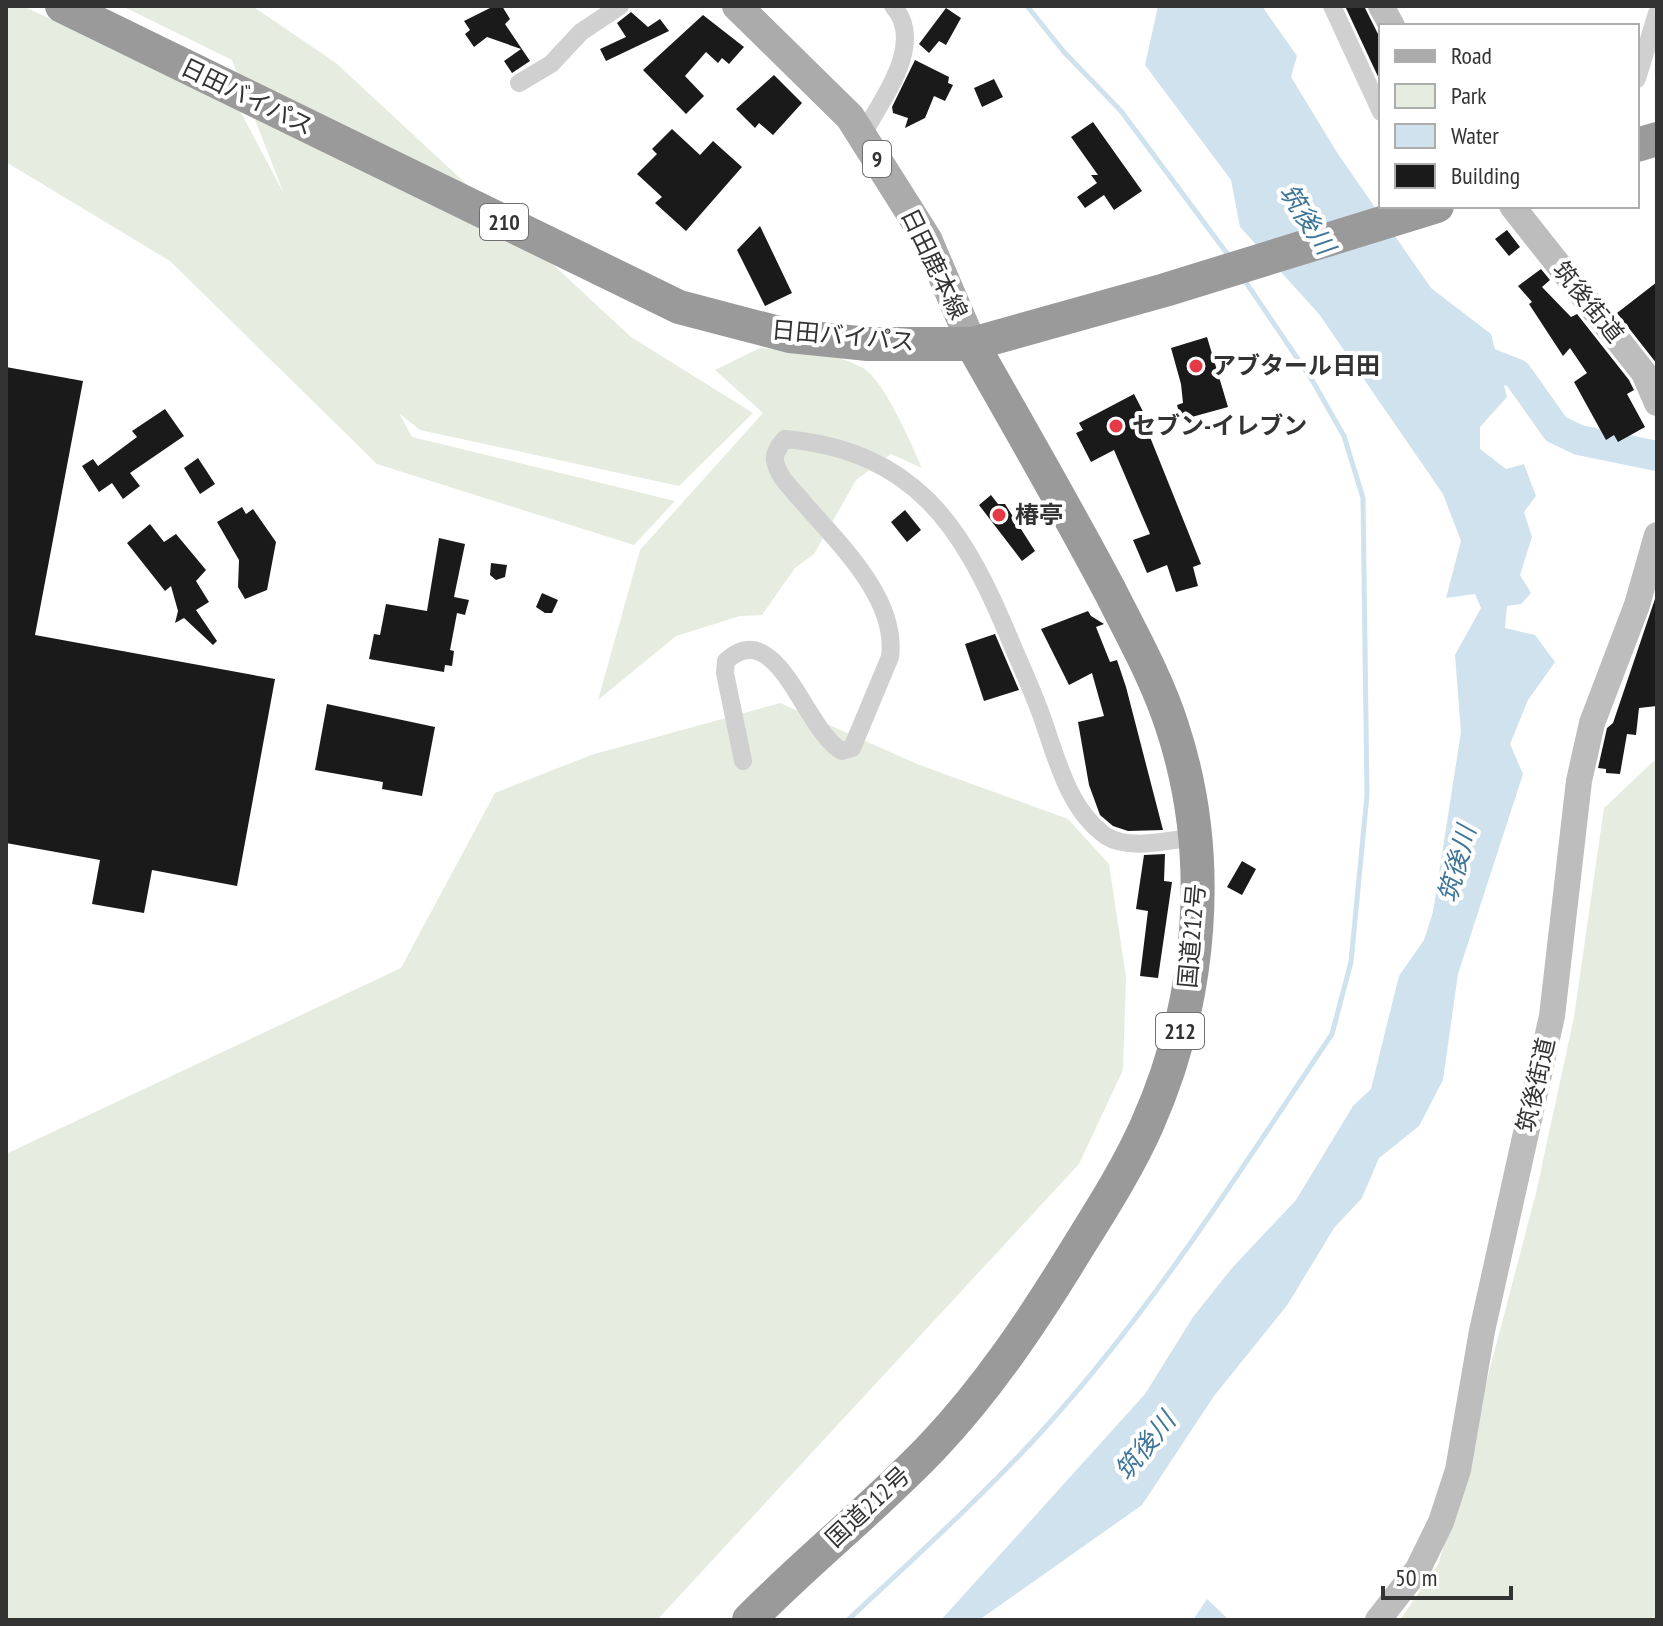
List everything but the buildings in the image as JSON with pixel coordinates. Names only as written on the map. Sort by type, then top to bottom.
[{"type":"highway","name":"日田バイパス","points":[[62,6],[679,307],[790,336],[868,344],[972,344],[1165,290],[1431,208]]},
{"type":"highway","name":"国道212号","points":[[749,1620],[931,1449],[977,1397],[1050,1293],[1104,1205],[1146,1127],[1171,1064],[1184,1016],[1198,896],[1196,837],[1172,726],[1150,670],[1072,519],[972,344]]},
{"type":"main road","name":"日田鹿本線","points":[[737,6],[850,117],[927,239],[972,344]]},
{"type":"street","points":[[519,83],[551,64],[581,32],[620,6]]},
{"type":"street","points":[[862,136],[906,50],[903,25],[893,6]]},
{"type":"street","points":[[1332,6],[1379,108]]},
{"type":"street","points":[[1381,6],[1391,24]]},
{"type":"street","points":[[1639,72],[1657,13]]},
{"type":"street","name":"筑後街道","points":[[1514,208],[1644,373],[1657,403]]},
{"type":"street","points":[[743,761],[725,673],[726,661],[735,653],[745,649],[768,654],[801,697],[812,721],[830,744],[842,751],[852,748],[890,657],[892,642],[888,627],[866,578],[850,554],[782,478],[775,459],[785,439],[804,441],[893,471],[919,489],[947,519],[989,589],[1033,692],[1063,778],[1087,819],[1109,838],[1134,843],[1196,837]]},
{"type":"street","name":"筑後街道","points":[[1378,1620],[1418,1569],[1441,1522],[1458,1470],[1482,1331],[1552,1016],[1579,781],[1592,723],[1637,605],[1657,535]]},
{"type":"green space","points":[[6,6],[23,6],[239,109],[284,194],[232,60],[122,6],[252,6],[336,63],[631,337],[753,413],[679,486],[420,430],[399,413],[412,437],[675,501],[634,545],[377,464],[170,261],[6,162]]},
{"type":"green space","points":[[760,348],[826,355],[863,368],[880,385],[922,468],[891,454],[856,480],[814,554],[795,568],[762,615],[740,616],[676,636],[598,700],[640,550],[763,413],[715,370]]},
{"type":"green space","points":[[780,703],[917,764],[1068,819],[1109,864],[1126,977],[1123,1070],[1079,1164],[657,1620],[6,1620],[6,1154],[401,968],[495,793],[591,755]]},
{"type":"green space","points":[[1657,758],[1657,1620],[1400,1620],[1439,1563],[1536,1193],[1574,1017],[1604,808]]},
{"type":"water","name":"筑後川","points":[[1158,6],[1265,6],[1264,9],[1297,56],[1291,77],[1338,154],[1431,288],[1491,334],[1507,397],[1480,427],[1480,449],[1506,469],[1524,464],[1536,496],[1524,512],[1532,537],[1520,575],[1531,593],[1521,604],[1507,606],[1505,628],[1535,635],[1555,662],[1528,700],[1510,744],[1523,774],[1458,974],[1443,1080],[1419,1126],[1379,1158],[1362,1198],[1334,1228],[1288,1304],[1214,1396],[1142,1505],[979,1620],[941,1620],[1145,1394],[1193,1317],[1232,1268],[1296,1200],[1353,1106],[1371,1089],[1399,976],[1424,940],[1433,912],[1461,732],[1455,655],[1481,608],[1475,594],[1446,598],[1461,541],[1443,494],[1319,314],[1240,227],[1231,180],[1145,65]]},
{"type":"water","points":[[1207,1599],[1229,1620],[1193,1620]]},
{"type":"waterway","points":[[1027,6],[1064,52],[1121,111],[1229,256]]},
{"type":"waterway","points":[[848,1620],[996,1479],[1083,1384],[1195,1237],[1332,1034],[1351,962],[1367,795],[1363,498],[1344,436],[1312,380],[1243,278]]},
{"type":"waterway","points":[[1463,358],[1479,359],[1517,374],[1556,429],[1579,440],[1657,456]]},
{"type":"place","name":"アブタール日田","points":[[1196,366]]},
{"type":"place","name":"セブン-イレブン","points":[[1116,426]]},
{"type":"place","name":"椿亭","points":[[999,515]]}]
